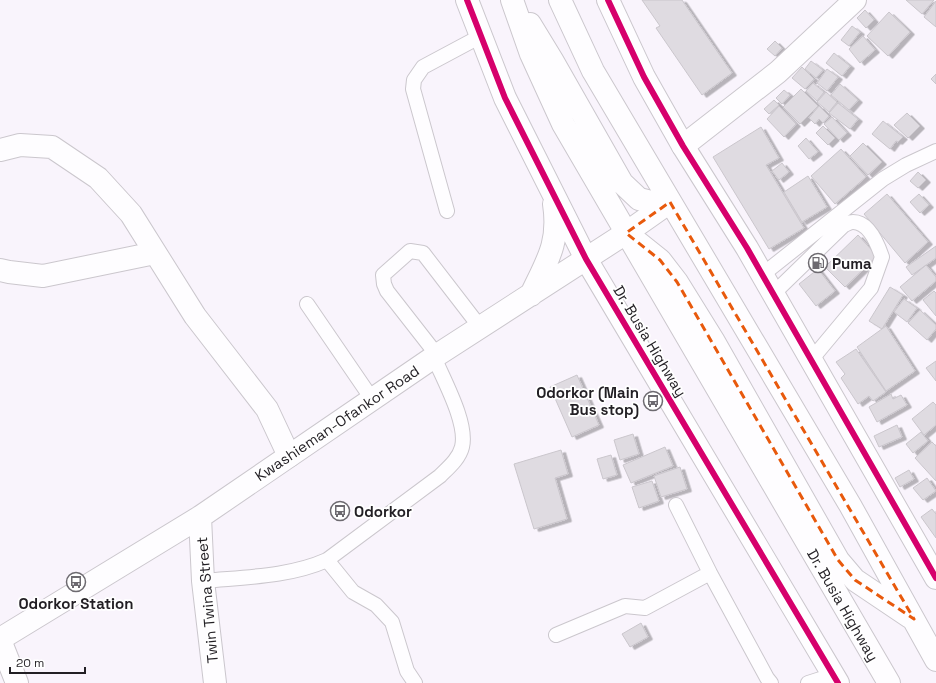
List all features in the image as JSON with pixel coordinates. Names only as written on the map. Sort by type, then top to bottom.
[{"type":"main road","name":"Dr. Busia Highway","points":[[467,0],[505,98],[586,259],[835,679]]},
{"type":"main road","name":"Dr. Busia Highway","points":[[513,0],[531,54],[563,124],[889,683]]},
{"type":"main road","points":[[513,0],[552,60],[622,183],[639,199],[655,204],[670,202]]},
{"type":"main road","points":[[560,0],[593,71],[850,506],[936,660]]},
{"type":"main road","points":[[608,0],[644,77],[683,146],[747,248],[936,578]]},
{"type":"main road","points":[[683,146],[778,72],[855,0]]},
{"type":"main road","points":[[0,150],[20,145],[52,147],[98,178],[131,214],[195,316],[267,409],[289,456]]},
{"type":"main road","points":[[531,295],[552,252],[556,231],[553,193]]},
{"type":"main road","name":"Kwashieman-Ofankor Road","points":[[0,640],[200,517],[436,356],[626,234],[670,202]]},
{"type":"main road","points":[[626,234],[660,260],[677,282],[713,340],[838,560],[855,580],[914,619]]},
{"type":"main road","points":[[0,270],[43,276],[155,253]]},
{"type":"main road","name":"Twin Twina Street","points":[[200,517],[203,581],[215,683]]},
{"type":"main road","points":[[0,640],[17,683]]},
{"type":"lane","points":[[447,211],[413,89],[414,80],[423,67],[481,36]]},
{"type":"lane","points":[[762,275],[883,179],[906,165],[936,151]]},
{"type":"lane","points":[[773,294],[844,225],[853,222],[862,224],[876,240],[882,257],[871,288],[811,360]]},
{"type":"lane","points":[[203,581],[294,572],[312,567],[327,560],[440,476],[455,460],[462,447],[462,429],[458,412],[436,356],[387,291],[384,284],[383,276],[410,251],[423,253],[480,327]]},
{"type":"lane","points":[[307,304],[372,399]]},
{"type":"lane","points":[[676,505],[710,573],[767,678],[772,683]]},
{"type":"lane","points":[[327,560],[353,592],[376,605],[392,622],[407,671],[415,683]]},
{"type":"lane","points":[[556,635],[625,606],[646,608],[710,573]]},
{"type":"lane","points":[[808,683],[835,679]]},
{"type":"highlighted area","points":[[670,202],[914,619],[855,580],[838,560],[677,282],[660,260],[626,233]]},
{"type":"building","points":[[642,0],[682,0],[732,73],[702,95],[656,28],[660,26]]},
{"type":"building","points":[[906,0],[934,0],[922,14]]},
{"type":"building","points":[[936,1],[936,27],[924,17]]},
{"type":"building","points":[[865,10],[874,20],[866,28],[857,18]]},
{"type":"building","points":[[889,12],[910,32],[888,56],[867,36]]},
{"type":"building","points":[[852,26],[860,32],[849,46],[841,40]]},
{"type":"building","points":[[863,36],[875,50],[860,63],[849,49]]},
{"type":"building","points":[[775,41],[782,48],[775,56],[767,49]]},
{"type":"building","points":[[834,53],[850,66],[842,76],[826,63]]},
{"type":"building","points":[[811,61],[823,70],[816,78],[805,69]]},
{"type":"building","points":[[802,67],[814,79],[805,89],[792,78]]},
{"type":"building","points":[[827,69],[838,77],[827,91],[817,83]]},
{"type":"building","points":[[936,74],[936,84],[931,79]]},
{"type":"building","points":[[813,83],[824,92],[817,101],[806,91]]},
{"type":"building","points":[[840,84],[858,100],[849,110],[831,95]]},
{"type":"building","points":[[801,89],[818,106],[800,124],[783,107]]},
{"type":"building","points":[[784,90],[790,95],[782,104],[776,98]]},
{"type":"building","points":[[826,92],[837,102],[829,112],[817,102]]},
{"type":"building","points":[[774,100],[779,105],[769,114],[764,109]]},
{"type":"building","points":[[838,103],[858,119],[850,129],[829,113]]},
{"type":"building","points":[[779,106],[796,124],[784,137],[767,119]]},
{"type":"building","points":[[819,106],[829,116],[823,123],[819,119],[815,124],[809,118]]},
{"type":"building","points":[[907,113],[920,126],[908,138],[894,125]]},
{"type":"building","points":[[832,117],[847,133],[839,140],[824,124]]},
{"type":"building","points":[[883,121],[903,137],[898,142],[896,141],[890,149],[872,134]]},
{"type":"building","points":[[823,126],[835,138],[828,145],[816,133]]},
{"type":"building","points":[[761,127],[779,158],[766,165],[804,228],[769,249],[713,157]]},
{"type":"building","points":[[806,138],[818,152],[809,159],[798,146]]},
{"type":"building","points":[[863,143],[882,162],[868,175],[850,156]]},
{"type":"building","points":[[841,149],[866,177],[835,204],[811,176]]},
{"type":"building","points":[[782,163],[789,172],[779,180],[772,171]]},
{"type":"building","points":[[918,172],[926,180],[918,188],[910,181]]},
{"type":"building","points":[[808,176],[827,207],[802,222],[784,192]]},
{"type":"building","points":[[887,194],[928,242],[905,263],[864,214]]},
{"type":"building","points":[[919,194],[929,205],[920,213],[910,202]]},
{"type":"building","points":[[858,235],[877,256],[845,287],[825,267]]},
{"type":"building","points":[[936,246],[936,258],[912,275],[906,267]]},
{"type":"building","points":[[926,265],[936,277],[936,281],[912,301],[900,287]]},
{"type":"building","points":[[818,269],[835,291],[816,306],[799,284]]},
{"type":"building","points":[[890,287],[903,295],[882,329],[869,321]]},
{"type":"building","points":[[934,291],[936,293],[936,316],[923,300]]},
{"type":"building","points":[[904,299],[917,308],[907,322],[894,312]]},
{"type":"building","points":[[920,310],[936,325],[936,329],[927,340],[908,323]]},
{"type":"building","points":[[886,326],[915,371],[886,391],[857,347]]},
{"type":"building","points":[[856,349],[886,392],[873,401],[869,396],[858,404],[841,378],[845,374],[836,362]]},
{"type":"building","points":[[936,361],[936,381],[926,368]]},
{"type":"building","points":[[577,375],[599,425],[572,437],[550,387]]},
{"type":"building","points":[[891,394],[893,399],[901,395],[907,405],[877,422],[869,407]]},
{"type":"building","points":[[933,402],[936,405],[936,425],[924,435],[912,419]]},
{"type":"building","points":[[897,425],[902,437],[879,447],[874,436]]},
{"type":"building","points":[[921,432],[928,441],[913,453],[906,444]]},
{"type":"building","points":[[633,434],[639,454],[620,460],[614,440]]},
{"type":"building","points":[[932,442],[936,446],[936,481],[915,458]]},
{"type":"building","points":[[665,447],[673,466],[631,483],[623,465]]},
{"type":"building","points":[[561,450],[568,474],[555,478],[567,519],[534,529],[514,464]]},
{"type":"building","points":[[611,455],[617,475],[603,479],[597,459]]},
{"type":"building","points":[[680,467],[687,489],[661,497],[654,476]]},
{"type":"building","points":[[909,470],[914,479],[900,487],[895,478]]},
{"type":"building","points":[[927,478],[936,491],[923,500],[913,488]]},
{"type":"building","points":[[652,481],[659,501],[639,508],[632,487]]},
{"type":"building","points":[[932,509],[936,514],[936,538],[921,517]]},
{"type":"building","points":[[641,623],[648,637],[630,647],[622,634]]},
{"type":"cycle path","points":[[467,0],[505,98],[586,259],[838,683]]},
{"type":"cycle path","points":[[608,0],[644,77],[683,146],[747,248],[936,578]]},
{"type":"place","name":"Puma","points":[[818,263]]},
{"type":"place","name":"Odorkor (Main Bus stop)","points":[[653,401]]},
{"type":"place","name":"Odorkor","points":[[340,511]]},
{"type":"place","name":"Odorkor Station","points":[[76,582]]}]
